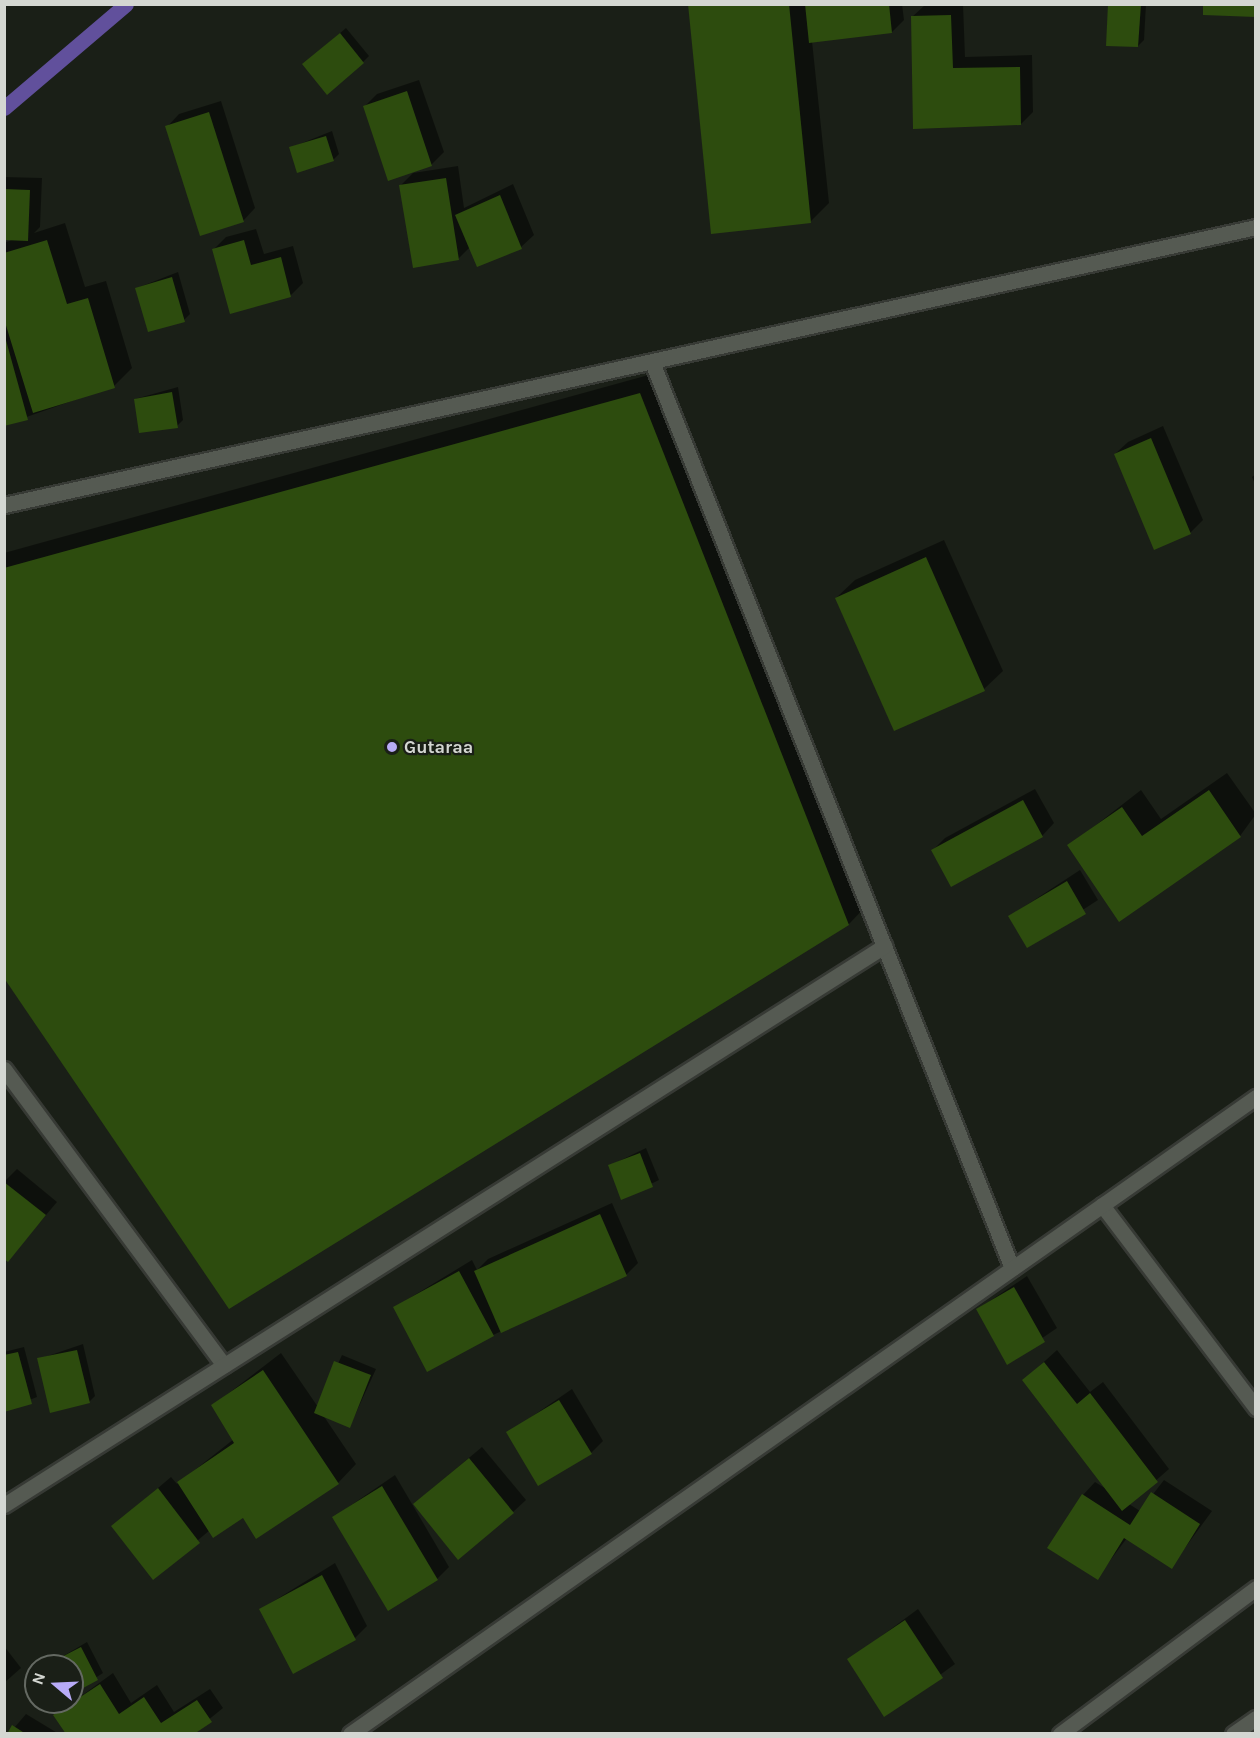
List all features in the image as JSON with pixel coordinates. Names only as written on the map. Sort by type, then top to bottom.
[{"type":"street","points":[[4,506],[1256,227]]},
{"type":"street","points":[[652,362],[1012,1268]]},
{"type":"street","points":[[4,1505],[884,946]]},
{"type":"street","points":[[4,1069],[224,1365]]},
{"type":"street","points":[[350,1734],[1256,1097]]},
{"type":"street","points":[[1102,1205],[1256,1408]]},
{"type":"street","points":[[1060,1734],[1256,1588]]},
{"type":"street","points":[[1233,1734],[1256,1718]]},
{"type":"building","points":[[688,4],[789,4],[811,223],[711,234]]},
{"type":"building","points":[[805,4],[889,4],[892,33],[809,43]]},
{"type":"building","points":[[1108,4],[1141,4],[1138,47],[1106,46]]},
{"type":"building","points":[[1203,4],[1256,4],[1256,17],[1203,15]]},
{"type":"building","points":[[951,15],[953,68],[1020,67],[1021,125],[913,129],[911,16]]},
{"type":"building","points":[[340,33],[364,63],[327,95],[302,64]]},
{"type":"building","points":[[407,91],[432,166],[388,181],[363,106]]},
{"type":"building","points":[[209,112],[244,222],[200,236],[165,126]]},
{"type":"building","points":[[326,136],[334,161],[297,173],[289,147]]},
{"type":"building","points":[[446,178],[459,260],[413,268],[399,185]]},
{"type":"building","points":[[4,189],[30,190],[28,241],[4,240]]},
{"type":"building","points":[[500,195],[522,249],[477,267],[455,215]]},
{"type":"building","points":[[47,240],[67,304],[88,298],[115,388],[33,413],[4,319],[4,253]]},
{"type":"building","points":[[244,240],[251,265],[281,257],[291,297],[230,314],[212,249]]},
{"type":"building","points":[[172,277],[185,322],[148,332],[135,288]]},
{"type":"building","points":[[4,333],[28,420],[4,426]]},
{"type":"building","points":[[172,392],[178,428],[139,433],[134,399]]},
{"type":"building","name":"Gutaraa","points":[[640,393],[849,925],[229,1309],[4,978],[4,568]]},
{"type":"building","points":[[1151,438],[1191,534],[1154,550],[1114,454]]},
{"type":"building","points":[[926,557],[985,691],[894,731],[835,598]]},
{"type":"building","points":[[1209,790],[1241,837],[1119,922],[1067,845],[1122,807],[1142,836]]},
{"type":"building","points":[[1023,800],[1043,837],[951,887],[931,850]]},
{"type":"building","points":[[1067,881],[1086,914],[1027,948],[1008,916]]},
{"type":"building","points":[[640,1153],[653,1187],[621,1200],[608,1165]]},
{"type":"building","points":[[4,1182],[46,1215],[8,1262],[4,1259]]},
{"type":"building","points":[[600,1214],[627,1276],[501,1333],[474,1271]]},
{"type":"building","points":[[459,1271],[494,1336],[427,1372],[393,1307]]},
{"type":"building","points":[[1014,1287],[1045,1342],[1007,1365],[976,1309]]},
{"type":"building","points":[[77,1350],[90,1403],[50,1413],[37,1358]]},
{"type":"building","points":[[18,1352],[32,1404],[4,1412],[4,1355]]},
{"type":"building","points":[[334,1361],[371,1375],[350,1428],[314,1413]]},
{"type":"building","points":[[1044,1362],[1077,1404],[1090,1393],[1158,1482],[1122,1511],[1022,1380]]},
{"type":"building","points":[[263,1370],[339,1484],[256,1539],[243,1518],[213,1538],[177,1482],[234,1443],[211,1405]]},
{"type":"building","points":[[559,1400],[592,1454],[538,1486],[506,1432]]},
{"type":"building","points":[[469,1458],[514,1513],[458,1560],[413,1504]]},
{"type":"building","points":[[382,1486],[438,1580],[388,1611],[332,1517]]},
{"type":"building","points":[[158,1488],[200,1543],[153,1580],[111,1526]]},
{"type":"building","points":[[1151,1492],[1200,1524],[1172,1569],[1124,1538],[1098,1580],[1047,1548],[1082,1494],[1130,1525]]},
{"type":"building","points":[[322,1575],[356,1640],[293,1674],[259,1609]]},
{"type":"building","points":[[905,1620],[943,1678],[884,1717],[847,1659]]},
{"type":"building","points":[[81,1647],[98,1680],[84,1688],[84,1654],[67,1654]]},
{"type":"building","points":[[100,1684],[119,1714],[144,1697],[161,1723],[197,1700],[212,1722],[194,1734],[66,1734],[53,1715],[84,1714],[84,1695]]},
{"type":"building","points":[[12,1725],[26,1734],[7,1734]]},
{"type":"waterway","points":[[4,108],[126,4]]},
{"type":"place","name":"Gutaraa","points":[[392,747]]}]
